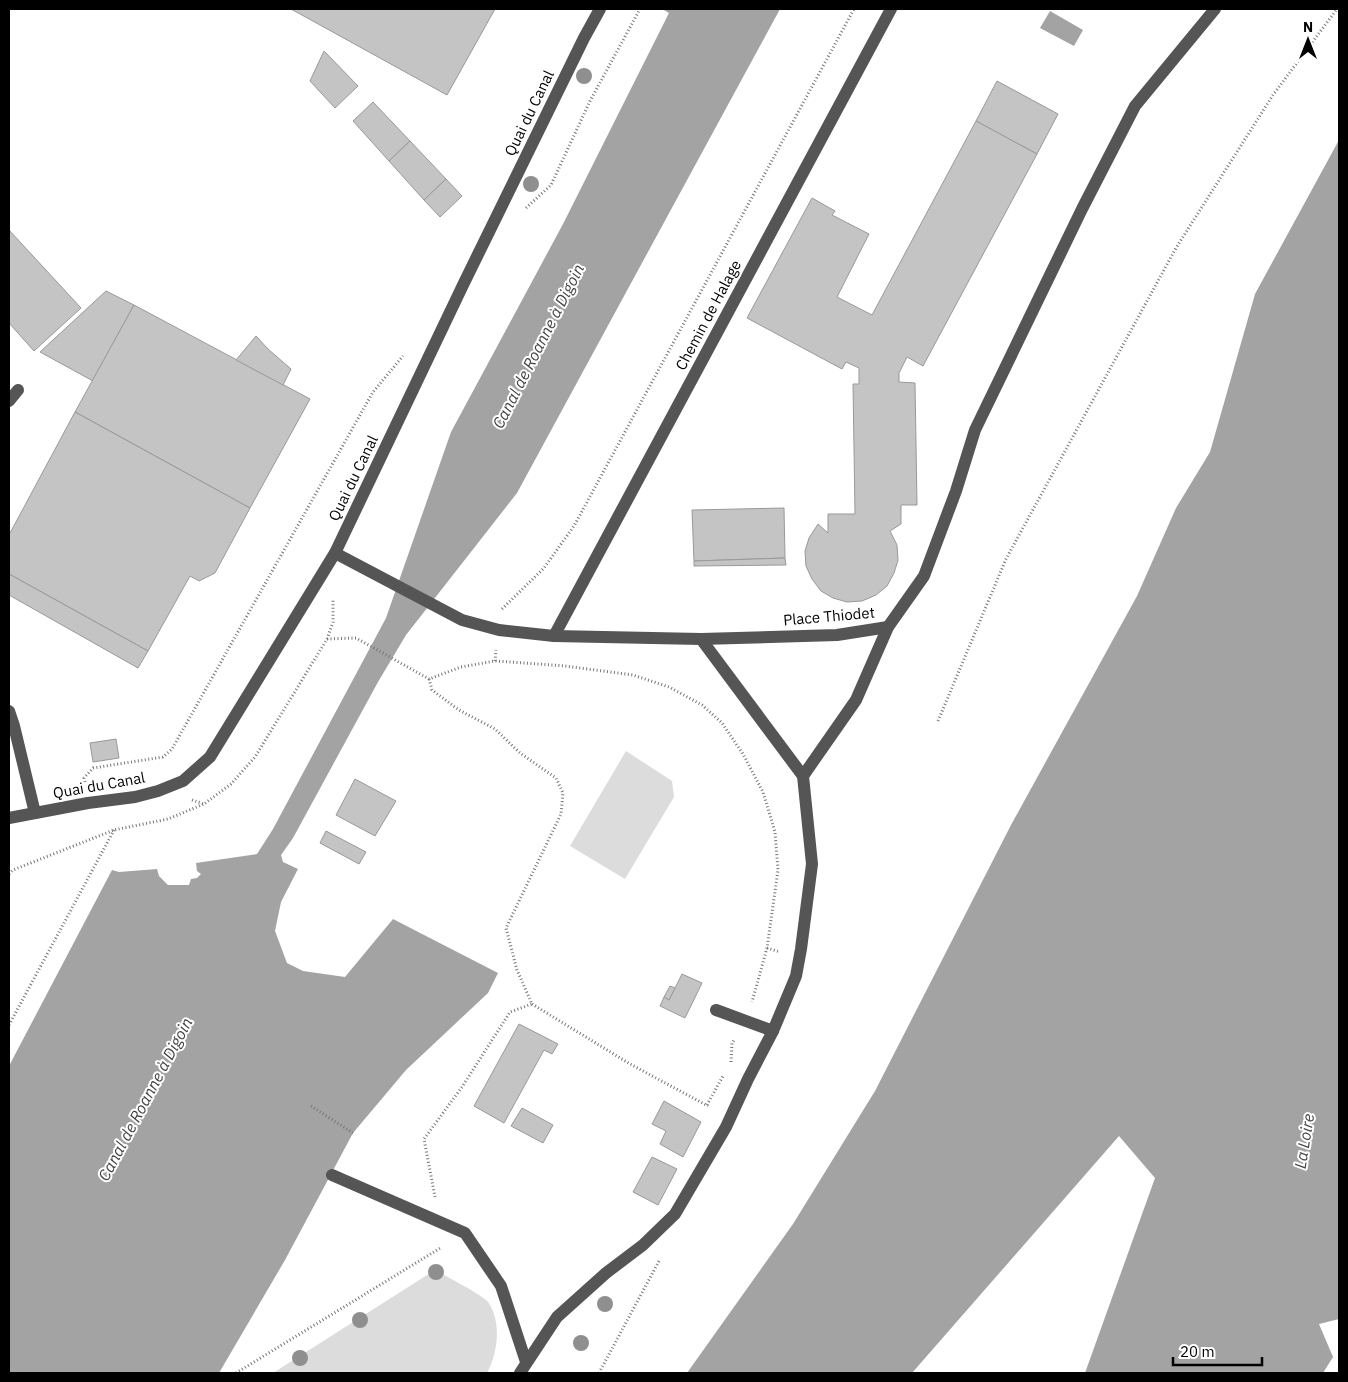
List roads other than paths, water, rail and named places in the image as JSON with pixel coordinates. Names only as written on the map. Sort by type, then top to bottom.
[{"type":"street","name":"Quai du Canal","points":[[9,818],[88,803],[135,797],[158,791],[183,781],[210,757],[335,553],[467,276],[600,9]]},
{"type":"street","name":"Chemin de Halage","points":[[554,636],[891,9]]},
{"type":"street","points":[[888,627],[924,576],[956,491],[975,430],[1082,209],[1126,123],[1136,106],[1215,9]]},
{"type":"street","points":[[9,401],[18,390]]},
{"type":"street","name":"Place Thiodet","points":[[335,553],[462,620],[499,630],[554,636],[701,639],[836,635],[888,627]]},
{"type":"street","name":"Place Thiodet","points":[[803,776],[856,700],[888,627]]},
{"type":"street","points":[[520,1373],[557,1317],[606,1272],[643,1244],[675,1214],[732,1114],[773,1031],[796,976],[812,864],[803,776],[701,639]]},
{"type":"street","points":[[9,711],[17,735],[35,813]]},
{"type":"street","points":[[716,1010],[773,1031]]},
{"type":"street","points":[[332,1175],[465,1233],[501,1286],[526,1362]]},
{"type":"water","name":"Canal de Roanne à Digoin","points":[[662,9],[780,9],[517,493],[406,635],[378,682],[293,838],[281,855],[283,862],[298,869],[281,902],[275,931],[287,963],[303,971],[345,977],[393,919],[498,973],[488,993],[406,1070],[353,1133],[285,1260],[219,1373],[9,1373],[9,1066],[112,870],[119,872],[157,869],[159,876],[168,885],[189,885],[191,879],[197,878],[201,874],[197,871],[196,863],[257,854],[273,829],[386,618],[451,432],[563,224],[669,13]]},
{"type":"water","points":[[1050,11],[1083,30],[1074,46],[1040,28]]},
{"type":"water","name":"La Loire","points":[[1339,140],[1339,1319],[1319,1324],[1333,1357],[1323,1373],[1085,1373],[1155,1178],[1119,1136],[912,1373],[687,1373],[793,1224],[875,1091],[1011,825],[1137,596],[1176,508],[1210,452],[1255,294]]}]
